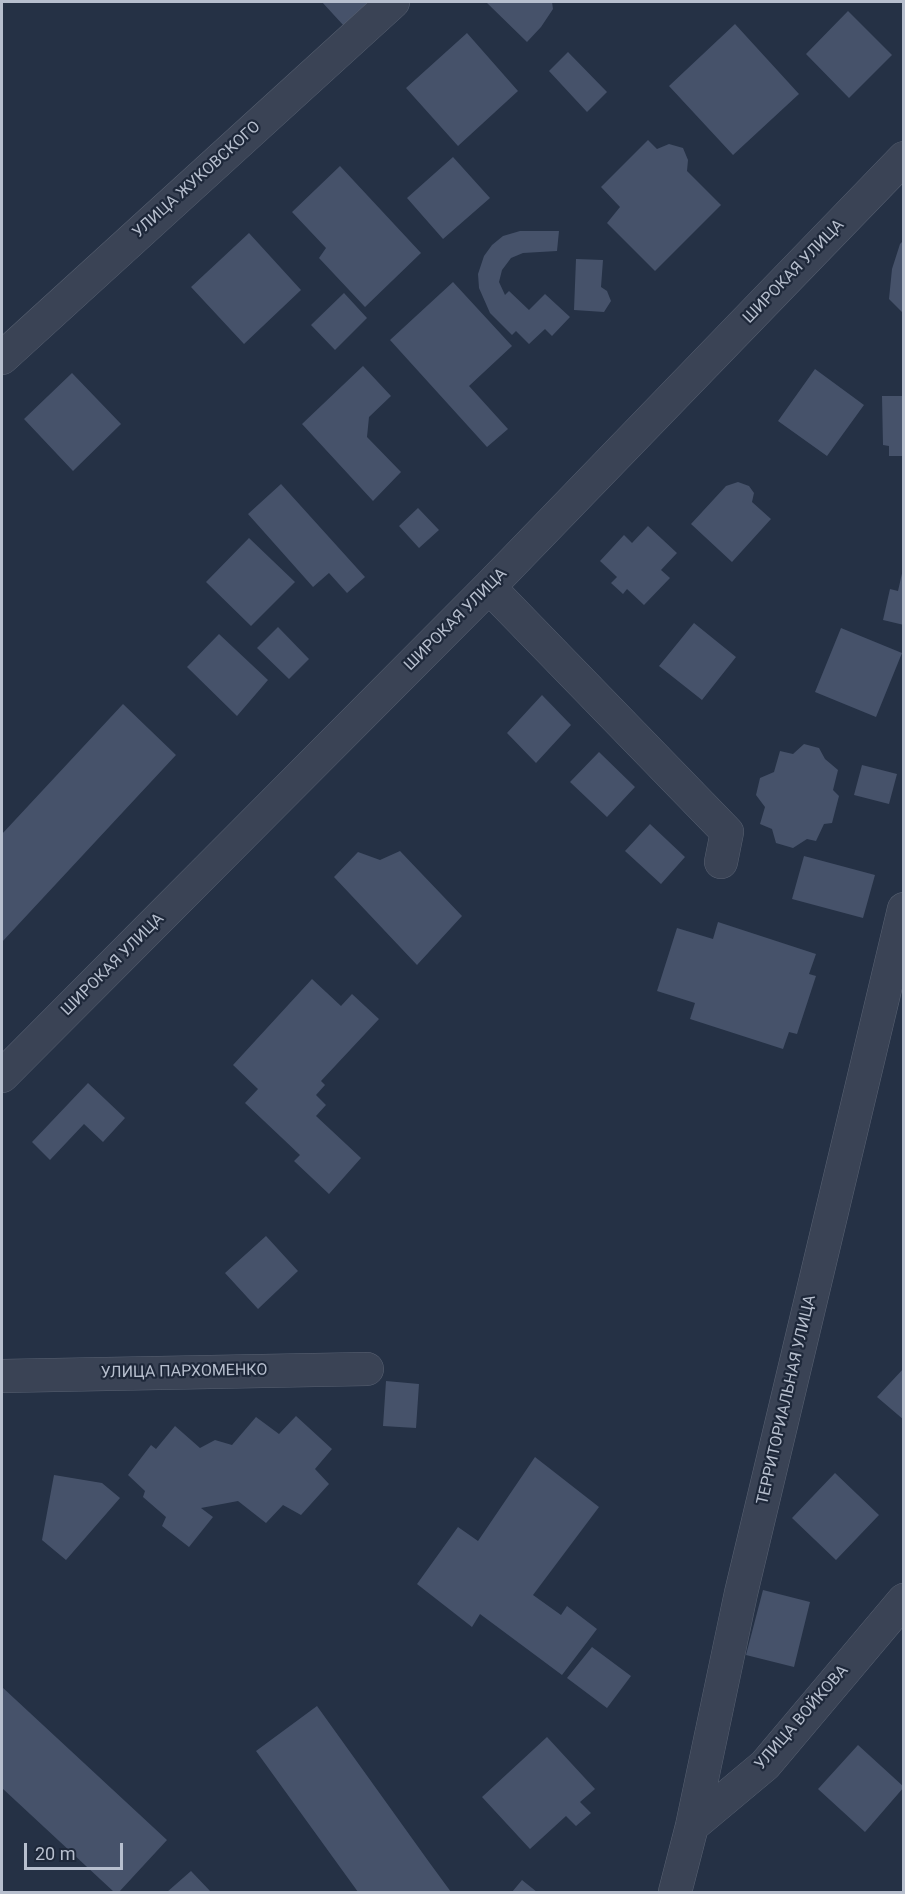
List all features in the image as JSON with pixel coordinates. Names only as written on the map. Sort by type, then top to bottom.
[{"type":"street","name":"УЛИЦА ЖУКОВСКОГО","points":[[2,358],[393,2]]},
{"type":"street","name":"ШИРОКАЯ УЛИЦА","points":[[2,1076],[489,587],[903,158]]},
{"type":"street","points":[[489,587],[727,832],[721,862]]},
{"type":"street","name":"ТЕРРИТОРИАЛЬНАЯ УЛИЦА","points":[[675,1893],[692,1826],[741,1593],[903,909]]},
{"type":"street","name":"УЛИЦА ПАРХОМЕНКО","points":[[2,1376],[367,1369]]},
{"type":"street","name":"УЛИЦА ВОЙКОВА","points":[[692,1826],[765,1765],[903,1600]]},
{"type":"building","points":[[322,2],[369,2],[344,26]]},
{"type":"building","points":[[486,2],[552,2],[553,9],[527,42]]},
{"type":"building","points":[[848,11],[892,55],[849,98],[806,54]]},
{"type":"building","points":[[735,24],[799,94],[733,155],[669,86]]},
{"type":"building","points":[[467,33],[518,91],[458,146],[406,88]]},
{"type":"building","points":[[568,52],[607,92],[587,112],[549,71]]},
{"type":"building","points":[[648,140],[657,149],[669,144],[683,148],[688,160],[687,171],[721,205],[655,271],[607,223],[620,207],[601,187]]},
{"type":"building","points":[[453,157],[490,198],[443,239],[407,198]]},
{"type":"building","points":[[340,166],[421,253],[365,307],[319,258],[326,248],[292,212]]},
{"type":"building","points":[[520,231],[559,231],[557,251],[523,253],[511,258],[502,270],[499,282],[505,295],[509,291],[529,310],[545,294],[570,317],[552,336],[545,329],[529,344],[516,331],[512,335],[490,313],[479,288],[478,274],[484,256],[503,236]]},
{"type":"building","points":[[249,233],[301,290],[244,344],[191,287]]},
{"type":"building","points":[[904,240],[904,314],[889,299],[892,269],[900,244]]},
{"type":"building","points":[[576,259],[603,260],[601,287],[607,291],[611,301],[604,312],[574,310]]},
{"type":"building","points":[[453,282],[512,346],[469,386],[508,429],[487,447],[390,340]]},
{"type":"building","points":[[344,293],[367,318],[335,350],[311,325]]},
{"type":"building","points":[[363,366],[391,396],[369,417],[367,437],[401,472],[373,501],[302,424]]},
{"type":"building","points":[[815,369],[864,405],[827,456],[778,421]]},
{"type":"building","points":[[72,373],[121,424],[73,471],[24,419]]},
{"type":"building","points":[[882,396],[904,396],[904,456],[889,456],[889,446],[883,445]]},
{"type":"building","points":[[738,482],[749,486],[754,493],[752,502],[771,519],[732,562],[691,524],[726,486]]},
{"type":"building","points":[[281,484],[365,577],[347,593],[329,573],[313,587],[248,514]]},
{"type":"building","points":[[418,508],[439,530],[419,548],[399,526]]},
{"type":"building","points":[[648,526],[677,553],[661,570],[670,578],[644,605],[627,589],[623,594],[611,583],[617,577],[600,561],[624,535],[632,543]]},
{"type":"building","points":[[249,538],[295,582],[251,626],[206,582]]},
{"type":"building","points":[[903,569],[904,625],[883,620],[890,589],[898,591]]},
{"type":"building","points":[[694,623],[736,657],[702,700],[659,666]]},
{"type":"building","points":[[278,627],[309,659],[289,679],[257,648]]},
{"type":"building","points":[[841,628],[902,653],[876,717],[815,692]]},
{"type":"building","points":[[219,634],[268,680],[237,716],[187,667]]},
{"type":"building","points":[[542,695],[571,725],[536,763],[507,733]]},
{"type":"building","points":[[123,704],[176,755],[2,942],[2,834]]},
{"type":"building","points":[[804,744],[819,748],[825,759],[838,770],[833,790],[839,796],[832,823],[824,824],[816,841],[807,839],[793,848],[776,843],[772,829],[760,824],[765,807],[756,795],[760,778],[774,772],[780,751],[793,754]]},
{"type":"building","points":[[599,752],[635,787],[607,817],[570,782]]},
{"type":"building","points":[[862,765],[897,774],[889,804],[854,795]]},
{"type":"building","points":[[650,824],[685,857],[661,884],[625,851]]},
{"type":"building","points":[[400,851],[462,916],[417,965],[334,877],[358,852],[380,860]]},
{"type":"building","points":[[804,856],[875,875],[863,918],[792,899]]},
{"type":"building","points":[[718,922],[816,954],[809,974],[816,976],[797,1034],[789,1032],[783,1049],[690,1019],[695,1003],[657,991],[677,928],[713,939]]},
{"type":"building","points":[[312,979],[341,1006],[352,994],[379,1019],[321,1081],[325,1085],[316,1095],[326,1105],[316,1116],[361,1158],[329,1194],[294,1161],[300,1155],[245,1103],[258,1089],[233,1065]]},
{"type":"building","points":[[88,1083],[125,1118],[103,1142],[84,1124],[50,1160],[32,1142]]},
{"type":"building","points":[[266,1236],[298,1271],[258,1309],[225,1273]]},
{"type":"building","points":[[904,1368],[904,1420],[877,1397]]},
{"type":"building","points":[[386,1381],[419,1384],[416,1428],[383,1426]]},
{"type":"building","points":[[296,1416],[332,1449],[315,1469],[329,1484],[301,1515],[283,1505],[266,1523],[238,1501],[201,1508],[213,1517],[189,1547],[162,1526],[166,1517],[143,1497],[145,1491],[128,1475],[151,1445],[156,1449],[175,1426],[200,1448],[215,1440],[232,1445],[256,1417],[279,1434]]},
{"type":"building","points":[[535,1457],[599,1507],[533,1595],[561,1615],[567,1606],[597,1629],[562,1675],[480,1614],[472,1627],[417,1584],[458,1527],[478,1541]]},
{"type":"building","points":[[835,1473],[879,1515],[836,1560],[792,1518]]},
{"type":"building","points":[[54,1475],[102,1483],[120,1498],[66,1560],[42,1540]]},
{"type":"building","points":[[763,1590],[810,1602],[794,1667],[746,1655]]},
{"type":"building","points":[[592,1647],[631,1676],[607,1708],[567,1678]]},
{"type":"building","points":[[2,1687],[167,1840],[119,1892],[114,1892],[2,1788]]},
{"type":"building","points":[[317,1706],[451,1892],[358,1892],[256,1751]]},
{"type":"building","points":[[547,1737],[595,1789],[580,1802],[591,1813],[576,1826],[566,1816],[530,1849],[482,1797]]},
{"type":"building","points":[[858,1745],[904,1787],[865,1832],[818,1789]]},
{"type":"building","points":[[191,1871],[211,1892],[167,1892]]},
{"type":"building","points":[[522,1880],[537,1892],[512,1892]]}]
